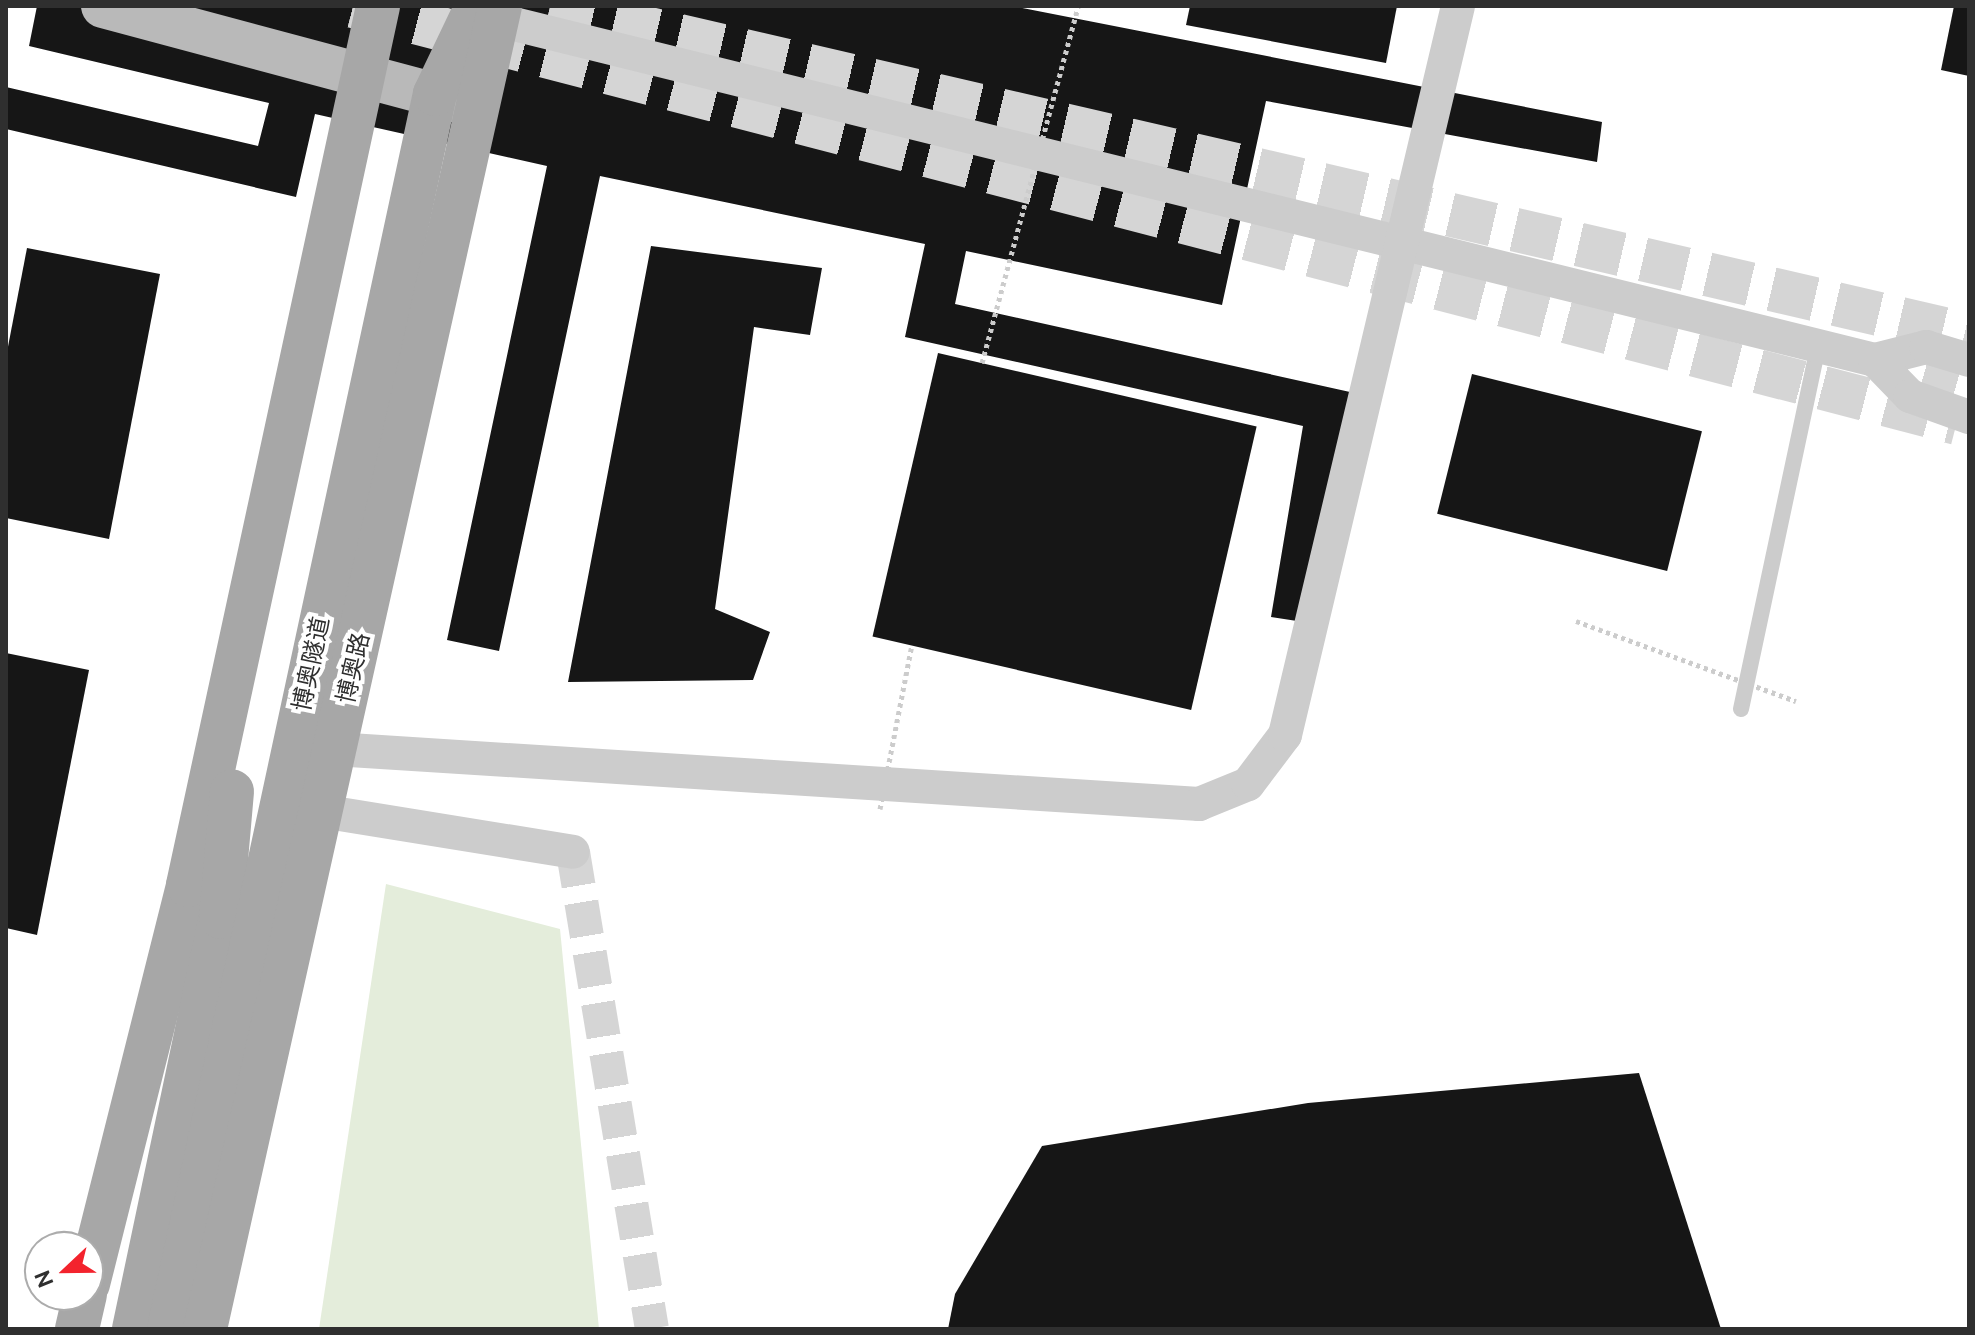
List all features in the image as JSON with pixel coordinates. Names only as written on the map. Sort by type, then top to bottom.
[{"type":"main road","points":[[103,6],[363,71],[479,108]]},
{"type":"main road","points":[[101,1231],[188,885],[378,6]]},
{"type":"main road","name":"博奥隧道","points":[[169,1329],[435,94],[492,11]]},
{"type":"main road","name":"博奥路","points":[[205,1329],[479,108],[492,11]]},
{"type":"main road","points":[[134,1329],[221,917],[251,589]]},
{"type":"street","points":[[334,749],[1199,804],[1248,784],[1285,735],[1398,237],[1458,6]]},
{"type":"street","points":[[492,11],[1398,237],[1875,360],[1926,347],[1969,360]]},
{"type":"street","points":[[1875,360],[1910,396],[1969,417]]},
{"type":"street","points":[[321,811],[573,852]]},
{"type":"lane","points":[[1741,709],[1818,346]]},
{"type":"path","points":[[982,363],[1078,6]]},
{"type":"path","points":[[1576,621],[1796,701]]},
{"type":"path","points":[[880,809],[912,645]]},
{"type":"green space","points":[[386,884],[560,929],[599,1329],[319,1329]]},
{"type":"building","points":[[37,6],[1012,6],[1602,122],[1597,162],[1266,101],[1222,305],[966,251],[955,304],[1350,392],[1310,623],[1271,617],[1303,426],[905,337],[925,244],[600,176],[499,651],[447,640],[547,166],[315,114],[296,197],[6,129],[6,87],[258,146],[269,103],[29,46]]},
{"type":"building","points":[[1190,6],[1397,6],[1386,63],[1186,25]]},
{"type":"building","points":[[1954,6],[1969,6],[1969,76],[1941,70]]},
{"type":"building","points":[[651,246],[822,268],[810,335],[754,327],[715,609],[770,632],[753,680],[568,682]]},
{"type":"building","points":[[27,248],[160,274],[109,539],[6,518],[6,357]]},
{"type":"building","points":[[938,353],[1257,427],[1191,710],[873,637]]},
{"type":"building","points":[[1472,374],[1702,431],[1667,571],[1437,514]]},
{"type":"building","points":[[6,653],[89,670],[37,935],[6,928]]},
{"type":"building","points":[[1639,1073],[1721,1329],[948,1329],[955,1294],[1042,1146],[1308,1103]]},
{"type":"tunnel","points":[[353,6],[1957,423]]},
{"type":"tunnel","points":[[550,6],[1969,335]]},
{"type":"tunnel","points":[[1875,360],[1969,387]]},
{"type":"tunnel","points":[[573,852],[652,1329]]}]
